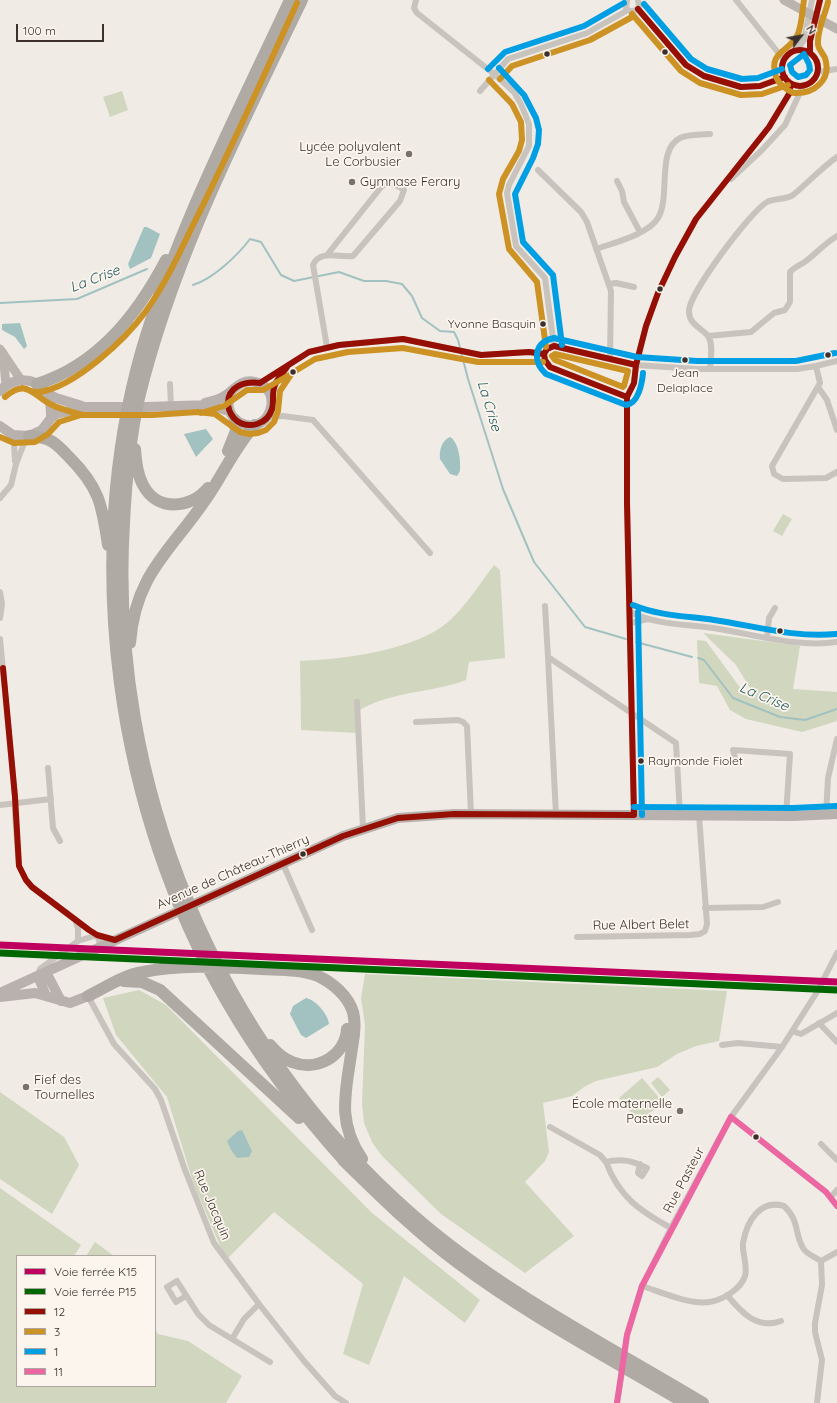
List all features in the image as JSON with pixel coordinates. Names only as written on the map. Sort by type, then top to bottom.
[{"type":"highway","points":[[37,384],[56,377],[82,362],[109,341],[127,322],[153,284],[203,186],[290,0]]},
{"type":"highway","points":[[135,396],[158,328],[212,189],[302,0]]},
{"type":"highway","points":[[203,186],[163,285],[142,349],[116,499],[113,580],[116,651],[129,741],[152,830],[191,922],[244,1030],[269,1069],[347,1164]]},
{"type":"highway","points":[[131,415],[136,456],[142,485],[154,498],[164,503],[176,505],[196,499],[209,486],[231,446],[236,431],[232,415]]},
{"type":"highway","points":[[131,415],[122,549],[123,627],[128,678],[137,734],[148,782],[180,895]]},
{"type":"highway","points":[[128,678],[133,621],[139,597],[146,581],[163,554],[205,502],[235,449],[255,425]]},
{"type":"highway","points":[[28,436],[42,437],[53,441],[80,468],[92,484],[102,510],[113,580]]},
{"type":"highway","points":[[118,983],[127,977],[143,972],[186,966],[300,971],[319,976],[336,987],[352,1008],[355,1023],[344,1101],[346,1125],[358,1153],[389,1193]]},
{"type":"highway","points":[[88,996],[118,983],[157,972],[177,970],[299,976],[317,982],[329,990],[339,1000],[347,1018],[346,1037],[340,1050],[332,1057],[316,1064],[301,1065],[280,1055],[248,1021]]},
{"type":"highway","points":[[218,977],[279,1067],[312,1111],[347,1151],[389,1193],[450,1246],[510,1288],[704,1403]]},
{"type":"highway","points":[[118,983],[147,984],[160,990],[271,1091],[397,1212],[458,1263],[525,1308],[685,1403]]},
{"type":"main road","points":[[3,388],[21,380],[37,384],[46,393],[68,403],[86,407]]},
{"type":"main road","points":[[0,426],[9,433],[18,436],[28,436],[42,430],[50,418],[61,412],[86,407],[171,407],[198,405],[210,405],[232,415],[241,424],[255,425],[270,412],[271,396],[265,386],[254,381],[241,383],[222,398],[198,405]]},
{"type":"main road","points":[[231,392],[228,405],[232,415]]},
{"type":"main road","points":[[46,393],[49,400],[50,418]]},
{"type":"main road","name":"Avenue de Château-Thierry","points":[[0,993],[363,828],[398,818],[414,815],[471,814],[786,816],[837,814]]},
{"type":"main road","points":[[42,974],[46,996]]},
{"type":"main road","points":[[42,974],[61,1001]]},
{"type":"main road","points":[[0,997],[24,993],[39,993],[61,1001],[75,1002],[88,996]]},
{"type":"street","points":[[416,0],[414,8],[417,13],[494,74],[514,92],[526,113],[529,124],[529,146],[509,184],[507,193],[516,246],[545,278],[554,346]]},
{"type":"street","points":[[627,0],[625,6],[628,10],[633,12],[638,9],[640,4],[638,0]]},
{"type":"street","points":[[736,0],[784,60]]},
{"type":"street","points":[[784,0],[837,29]]},
{"type":"street","points":[[788,0],[803,10]]},
{"type":"street","points":[[797,50],[804,40],[812,0]]},
{"type":"street","points":[[810,53],[810,41],[820,0]]},
{"type":"street","points":[[638,9],[686,65],[704,76],[741,87],[760,86],[785,78]]},
{"type":"street","points":[[480,91],[508,59],[587,33],[628,10]]},
{"type":"street","points":[[797,50],[810,53],[817,61],[818,72],[813,81],[803,86],[791,84],[785,78],[782,69],[784,60],[789,53],[797,50]]},
{"type":"street","points":[[818,72],[837,69]]},
{"type":"street","points":[[634,815],[631,623],[627,502],[627,397],[634,383],[636,365],[646,326],[658,293],[675,257],[696,219],[770,127],[789,94],[791,84]]},
{"type":"street","points":[[722,188],[762,150],[785,125],[803,86]]},
{"type":"street","points":[[596,249],[640,232],[654,223],[662,208],[667,156],[672,144],[680,138],[687,136],[710,134]]},
{"type":"street","points":[[710,370],[711,344],[708,336],[690,320],[689,310],[692,298],[720,255],[766,202],[792,196],[826,164],[837,157]]},
{"type":"street","points":[[538,170],[581,212],[587,222],[610,284],[612,302],[610,359]]},
{"type":"street","points":[[616,181],[622,191],[624,202],[640,232]]},
{"type":"street","points":[[327,347],[313,265],[315,260],[319,256],[328,255],[344,257],[353,256],[400,201],[404,190],[392,184],[382,186],[328,255]]},
{"type":"street","points":[[708,336],[751,332],[774,313],[785,310],[790,302],[790,272],[794,267],[805,262],[826,242],[837,236]]},
{"type":"street","points":[[610,284],[616,283],[634,287]]},
{"type":"street","points":[[260,383],[309,352],[327,347],[404,340],[468,353],[497,355],[529,352],[544,354]]},
{"type":"street","points":[[627,397],[550,367],[545,360],[544,354],[547,349],[554,346],[636,365],[710,370],[797,369],[837,361]]},
{"type":"street","points":[[1,351],[21,380]]},
{"type":"street","points":[[1,351],[3,388]]},
{"type":"street","points":[[271,396],[275,383],[288,366]]},
{"type":"street","points":[[816,366],[820,383],[781,448],[772,466],[774,474],[783,479],[826,478],[837,472]]},
{"type":"street","points":[[170,384],[171,407]]},
{"type":"street","points":[[818,386],[827,400],[837,430]]},
{"type":"street","points":[[270,412],[283,416],[312,420],[318,425],[430,553]]},
{"type":"street","points":[[270,412],[283,416]]},
{"type":"street","points":[[9,433],[14,444],[16,464]]},
{"type":"street","points":[[0,498],[11,485],[16,464],[28,436]]},
{"type":"street","points":[[0,592],[2,604],[0,618]]},
{"type":"street","points":[[545,606],[556,815]]},
{"type":"street","points":[[767,638],[769,618],[775,608]]},
{"type":"street","points":[[630,612],[648,619],[767,638],[795,642],[837,642]]},
{"type":"street","points":[[631,623],[648,619]]},
{"type":"street","points":[[0,638],[1,668],[15,796],[14,804],[18,866],[32,888],[97,935],[115,940]]},
{"type":"street","points":[[548,657],[676,742],[680,815]]},
{"type":"street","points":[[357,702],[363,828]]},
{"type":"street","points":[[416,722],[458,720],[467,726],[471,814]]},
{"type":"street","points":[[826,815],[828,778],[837,739]]},
{"type":"street","points":[[735,758],[733,750],[790,754],[786,816]]},
{"type":"street","points":[[48,768],[53,828],[60,841]]},
{"type":"street","points":[[0,805],[51,799]]},
{"type":"street","name":"Rue Albert Belet","points":[[577,937],[704,933],[707,928],[699,815]]},
{"type":"street","points":[[283,864],[312,930]]},
{"type":"street","name":"Rue Albert Belet","points":[[705,908],[762,907],[778,902]]},
{"type":"street","points":[[75,943],[78,929],[76,920]]},
{"type":"street","points":[[42,974],[40,969],[53,958],[75,943],[97,935]]},
{"type":"street","points":[[97,935],[101,947]]},
{"type":"street","name":"Rue Pasteur","points":[[617,1403],[627,1335],[642,1286],[671,1228],[731,1117],[782,1047],[817,992],[837,953]]},
{"type":"street","name":"Rue Jacquin","points":[[88,996],[114,1044],[155,1089],[161,1100],[185,1170],[214,1243],[259,1304],[323,1383],[336,1396],[346,1403]]},
{"type":"street","points":[[792,1031],[801,1034],[837,1013]]},
{"type":"street","points":[[819,1023],[837,1042]]},
{"type":"street","points":[[722,1045],[738,1044],[782,1047]]},
{"type":"street","points":[[731,1117],[831,1197],[837,1206]]},
{"type":"street","points":[[550,1127],[600,1155],[606,1162],[611,1177],[620,1190],[638,1208],[671,1228]]},
{"type":"street","points":[[821,1144],[837,1160]]},
{"type":"street","points":[[606,1162],[616,1160],[633,1161],[640,1164]]},
{"type":"street","points":[[831,1197],[837,1190]]},
{"type":"street","points":[[642,1286],[696,1302],[709,1302],[727,1295],[738,1286],[744,1278],[746,1270],[743,1242],[754,1216],[767,1204],[778,1204],[784,1206],[791,1212],[802,1248],[821,1261]]},
{"type":"street","points":[[821,1261],[837,1252]]},
{"type":"street","points":[[817,1403],[822,1360],[815,1332],[815,1323],[822,1285],[821,1261]]},
{"type":"street","points":[[727,1295],[740,1310],[759,1322],[771,1324],[781,1320]]},
{"type":"street","points":[[186,1296],[198,1314],[209,1325],[270,1362]]},
{"type":"street","points":[[232,1339],[244,1319],[259,1304]]},
{"type":"green space","points":[[122,91],[128,110],[110,117],[103,97]]},
{"type":"green space","points":[[783,514],[792,519],[782,536],[773,531]]},
{"type":"green space","points":[[494,565],[500,570],[505,658],[469,662],[466,680],[438,688],[383,700],[356,712],[357,733],[301,730],[300,661],[377,652],[398,647],[434,632],[448,622],[461,609]]},
{"type":"green space","points":[[703,633],[800,646],[793,689],[837,692],[837,721],[802,732],[746,719],[730,710],[717,686],[699,683],[697,640],[706,641],[744,693],[756,698],[736,665]]},
{"type":"green space","points":[[365,974],[727,991],[719,1041],[696,1046],[677,1054],[657,1067],[596,1081],[584,1087],[572,1096],[543,1103],[549,1152],[545,1161],[525,1182],[574,1236],[525,1273],[441,1214],[382,1156],[372,1142],[364,1123],[362,1104],[365,1025],[361,998]]},
{"type":"green space","points":[[139,990],[166,1005],[372,1213],[480,1300],[465,1323],[404,1276],[369,1365],[343,1354],[363,1284],[274,1212],[226,1260],[193,1182],[167,1097],[116,1035],[103,998]]},
{"type":"green space","points":[[658,1077],[670,1090],[662,1097],[651,1083]]},
{"type":"green space","points":[[642,1078],[663,1102],[639,1122],[619,1098]]},
{"type":"green space","points":[[0,1092],[64,1137],[79,1165],[52,1214],[0,1179]]},
{"type":"green space","points":[[0,1188],[81,1245],[75,1255],[16,1255],[16,1387],[156,1387],[156,1331],[158,1334],[188,1341],[242,1376],[226,1403],[0,1403]]},
{"type":"green space","points":[[95,1242],[113,1255],[87,1255]]},
{"type":"water","points":[[144,227],[147,227],[160,234],[151,258],[130,269],[128,264]]},
{"type":"water","points":[[20,323],[27,346],[24,349],[15,337],[2,330],[2,324]]},
{"type":"water","points":[[206,429],[213,439],[196,457],[184,434]]},
{"type":"water","points":[[450,437],[456,443],[459,452],[460,471],[457,476],[450,474],[440,459],[442,446],[445,440]]},
{"type":"water","points":[[306,998],[310,999],[321,1008],[329,1024],[306,1038],[301,1035],[290,1014],[293,1006]]},
{"type":"water","points":[[242,1130],[252,1151],[249,1157],[237,1158],[227,1141],[238,1131]]},
{"type":"waterway","name":"La Crise","points":[[193,285],[209,278],[217,272],[239,252],[250,239],[261,242],[281,275],[294,281],[339,272],[364,281],[386,281],[402,284],[412,296],[422,318],[440,331],[454,332],[458,340],[468,379],[503,489],[534,562],[585,627],[626,639]]},
{"type":"waterway","name":"La Crise","points":[[0,303],[77,299],[147,269]]},
{"type":"waterway","name":"La Crise","points":[[636,642],[692,657]]},
{"type":"waterway","name":"La Crise","points":[[698,658],[704,660],[733,698],[780,717],[805,720],[837,709]]},
{"type":"rail line","name":"K15","points":[[0,945],[837,982]]},
{"type":"rail line","name":"P15","points":[[0,953],[837,990]]},
{"type":"transit line","name":"3","points":[[804,0],[799,32],[793,42],[777,57],[774,68],[777,80],[786,89],[794,93],[808,91],[820,84],[824,79],[826,73],[825,58],[819,48],[818,39],[828,2]]},
{"type":"transit line","name":"12","points":[[810,53],[810,41],[820,0]]},
{"type":"transit line","name":"3","points":[[22,388],[39,392],[53,388],[83,372],[113,348],[126,335],[154,300],[210,191],[297,3]]},
{"type":"transit line","name":"1","points":[[488,69],[505,52],[584,26],[624,3]]},
{"type":"transit line","name":"1","points":[[644,4],[691,59],[707,69],[742,79],[758,78],[782,69]]},
{"type":"transit line","name":"12","points":[[638,9],[686,65],[704,76],[741,87],[760,86],[785,77]]},
{"type":"transit line","name":"3","points":[[632,14],[681,71],[700,83],[741,95],[762,94],[788,85]]},
{"type":"transit line","name":"3","points":[[500,79],[512,66],[590,40],[632,17]]},
{"type":"transit line","name":"12","points":[[804,50],[813,55],[817,61],[818,68],[817,75],[813,81],[804,86],[796,86],[787,81],[783,75],[782,64],[787,55],[793,51],[804,50]]},
{"type":"transit line","name":"1","points":[[804,54],[810,70],[806,75],[798,77],[792,72],[790,65],[804,54]]},
{"type":"transit line","name":"1","points":[[499,68],[524,95],[536,118],[539,130],[538,144],[533,158],[515,194],[523,242],[553,275],[562,345]]},
{"type":"transit line","name":"3","points":[[489,80],[512,104],[521,122],[522,140],[519,151],[503,179],[499,194],[509,249],[537,282],[546,347]]},
{"type":"transit line","name":"12","points":[[634,815],[627,503],[627,397],[634,383],[636,365],[646,326],[658,293],[675,257],[696,219],[769,127],[789,94],[791,84]]},
{"type":"transit line","name":"1","points":[[643,373],[639,393],[634,401],[626,405],[546,374],[539,363],[537,353],[542,343],[554,338],[637,357],[697,361],[796,361],[835,353]]},
{"type":"transit line","name":"12","points":[[260,383],[309,352],[339,345],[403,339],[481,355],[529,352],[544,354]]},
{"type":"transit line","name":"12","points":[[544,354],[547,349],[554,346],[636,365]]},
{"type":"transit line","name":"3","points":[[0,437],[14,443],[35,442],[48,434],[59,422],[81,415],[152,415],[198,412],[215,414],[240,432],[249,434],[258,433],[266,430],[274,422],[278,411],[280,391],[292,373],[315,359],[348,352],[403,348],[478,362],[543,362]]},
{"type":"transit line","name":"12","points":[[544,354],[545,360],[550,367],[627,397]]},
{"type":"transit line","name":"3","points":[[555,354],[628,371],[624,386],[623,387],[555,360],[552,356],[555,354]]},
{"type":"transit line","name":"12","points":[[260,383],[243,384],[238,386],[230,393],[228,408],[237,421],[247,425],[252,425],[266,419],[272,409],[273,391],[275,385],[287,367]]},
{"type":"transit line","name":"3","points":[[201,413],[224,406],[247,390],[263,390],[291,374]]},
{"type":"transit line","name":"3","points":[[5,397],[13,391],[19,389],[30,390],[46,402],[56,407],[83,415]]},
{"type":"transit line","name":"1","points":[[633,605],[663,614],[714,620],[775,631],[820,635],[836,634]]},
{"type":"transit line","name":"1","points":[[638,612],[642,815]]},
{"type":"transit line","name":"12","points":[[3,668],[15,797],[19,866],[26,880],[32,887],[89,930],[97,935],[115,940]]},
{"type":"transit line","name":"1","points":[[634,807],[793,808],[837,806]]},
{"type":"transit line","name":"12","points":[[115,940],[343,836],[398,818],[454,814],[634,815]]},
{"type":"transit line","name":"11","points":[[731,1117],[826,1192],[837,1206]]},
{"type":"transit line","name":"11","points":[[617,1403],[627,1335],[642,1286],[731,1117]]},
{"type":"place","name":"Lycée polyvalent Le Corbusier","points":[[409,154]]},
{"type":"place","name":"Gymnase Ferary","points":[[352,182]]},
{"type":"place","name":"Yvonne Basquin","points":[[543,324]]},
{"type":"place","name":"Jean Delaplace","points":[[685,360]]},
{"type":"place","name":"Raymonde Fiolet","points":[[641,761]]},
{"type":"place","name":"Fief des Tournelles","points":[[26,1087]]},
{"type":"place","name":"École maternelle Pasteur","points":[[680,1111]]}]
